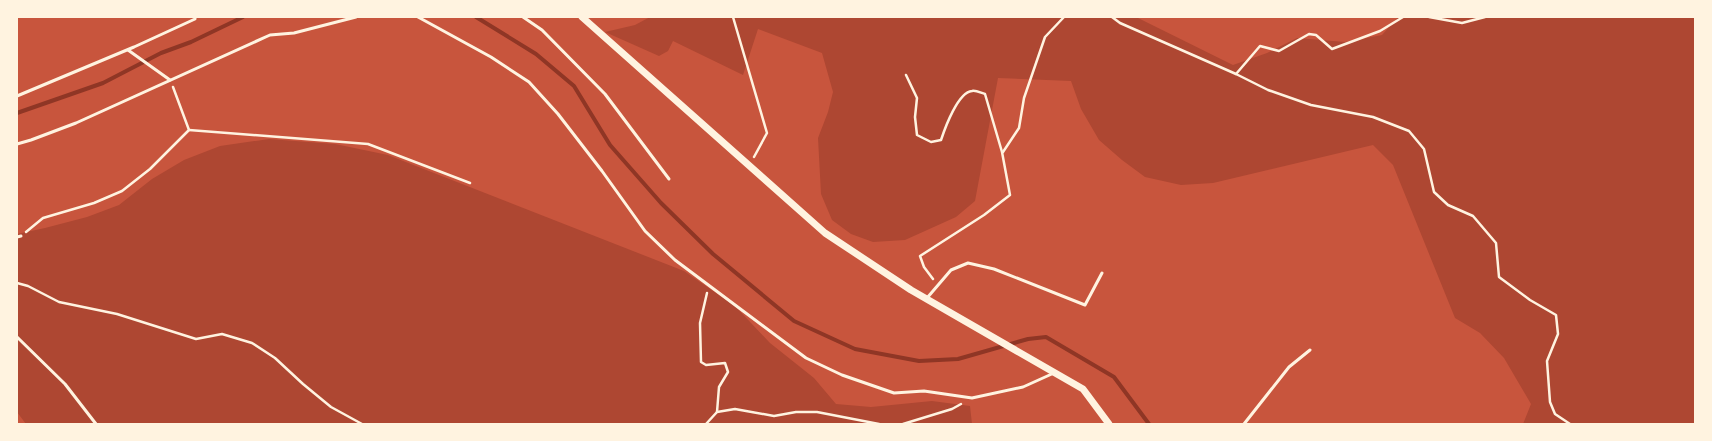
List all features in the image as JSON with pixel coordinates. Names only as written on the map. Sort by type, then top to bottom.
[{"type":"street","points":[[582,17],[825,233],[927,299],[992,335],[1083,389],[1109,424]]},
{"type":"lane","points":[[17,96],[128,50],[195,19],[195,17]]},
{"type":"lane","points":[[17,144],[76,124],[270,35],[294,33],[356,17]]},
{"type":"lane","points":[[418,17],[530,82],[562,120],[645,231],[675,260],[806,358],[842,375],[894,393],[924,391],[972,398],[1023,387],[1054,373]]},
{"type":"lane","points":[[523,17],[542,30],[605,94],[669,179]]},
{"type":"lane","points":[[128,50],[170,80]]},
{"type":"lane","points":[[927,299],[951,270],[968,263],[994,269],[1085,305],[1102,273]]},
{"type":"lane","points":[[17,338],[65,384],[96,424]]},
{"type":"lane","points":[[1244,424],[1289,367],[1310,350]]},
{"type":"path","points":[[733,17],[767,133],[749,166]]},
{"type":"path","points":[[1002,152],[1019,128],[1024,98],[1045,37],[1064,17]]},
{"type":"path","points":[[1112,17],[1120,24],[1236,74],[1268,90],[1310,105],[1373,117],[1409,131],[1424,149],[1434,192],[1448,205],[1473,216],[1496,244],[1499,277],[1530,300],[1556,316],[1558,334],[1547,361],[1550,402],[1555,414],[1570,424]]},
{"type":"path","points":[[1236,74],[1260,46],[1279,51],[1309,34],[1316,35],[1332,49],[1380,32],[1403,17]]},
{"type":"path","points":[[1429,17],[1462,23],[1485,17]]},
{"type":"path","points":[[906,75],[917,98],[915,117],[917,135],[931,142],[941,140],[955,108],[964,94],[973,91],[985,94],[1002,152],[1010,195],[984,215],[920,256],[924,267],[938,286]]},
{"type":"path","points":[[170,80],[189,130]]},
{"type":"path","points":[[19,237],[43,218],[94,203],[122,191],[150,169],[189,130],[368,144],[470,183]]},
{"type":"path","points":[[17,283],[28,286],[59,302],[117,314],[196,339],[222,334],[252,344],[275,358],[302,384],[331,407],[362,424]]},
{"type":"path","points":[[706,424],[717,412],[719,387],[728,372],[725,363],[706,365],[701,362],[700,323],[709,285]]},
{"type":"path","points":[[903,424],[952,409],[972,398]]},
{"type":"path","points":[[717,412],[735,409],[774,416],[796,412],[817,412],[879,424]]},
{"type":"shaded area","points":[[650,17],[1136,17],[1233,65],[1267,53],[1297,38],[1345,42],[1382,35],[1398,17],[1695,17],[1695,424],[1523,424],[1531,404],[1504,358],[1480,333],[1455,318],[1393,165],[1373,145],[1213,183],[1181,185],[1145,177],[1099,140],[1081,109],[1071,81],[998,78],[975,201],[956,217],[905,240],[873,242],[851,234],[832,220],[821,194],[818,138],[828,112],[833,92],[822,53],[758,29],[743,75],[673,41],[668,51],[659,56],[605,32],[635,25]]},
{"type":"shaded area","points":[[269,139],[335,144],[388,155],[684,271],[735,306],[770,343],[814,378],[836,404],[871,407],[932,401],[970,406],[972,424],[26,424],[17,412],[17,234],[87,217],[119,205],[152,179],[184,160],[220,146]]},
{"type":"waterway","points":[[17,113],[103,83],[161,53],[191,42],[243,17]]},
{"type":"waterway","points":[[476,17],[536,54],[574,86],[610,145],[661,203],[713,254],[794,321],[855,349],[919,361],[958,359],[1028,339],[1046,337],[1114,377],[1149,424]]}]
